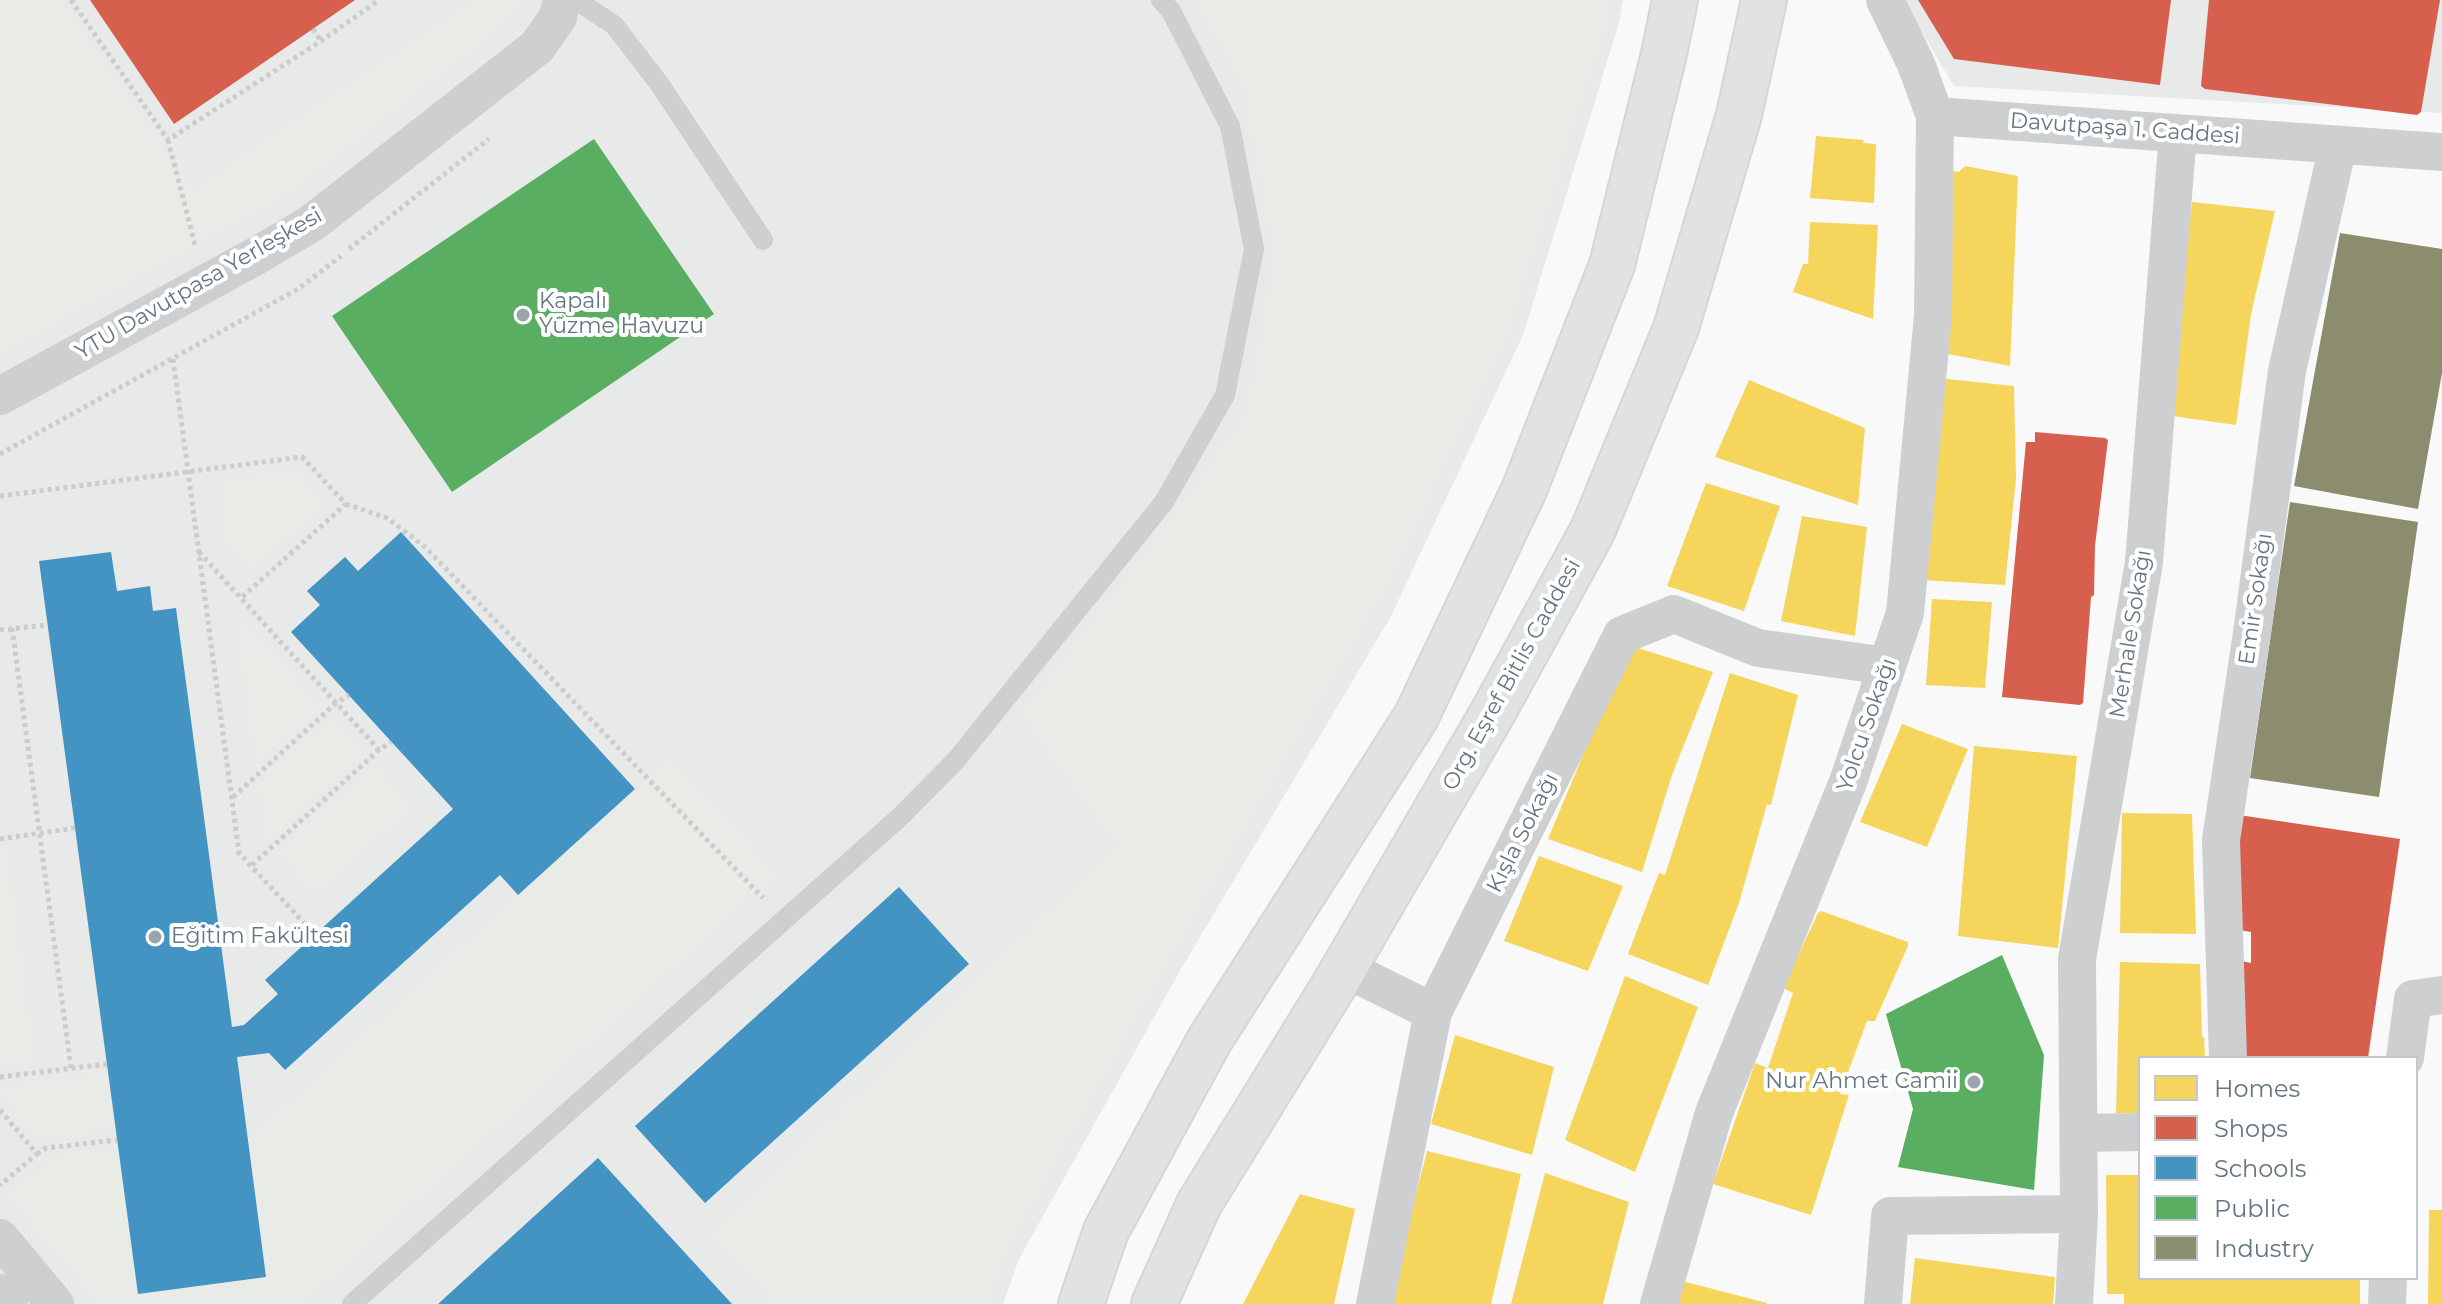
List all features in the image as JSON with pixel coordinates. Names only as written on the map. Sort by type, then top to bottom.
[{"type":"street","name":"YTU Davutpasa Yerleşkesi","points":[[0,396],[312,223],[537,47],[558,17],[562,0]]},
{"type":"street","points":[[1081,1304],[1106,1231],[1209,1041],[1416,717],[1524,490],[1612,265],[1675,0]]},
{"type":"street","name":"Org. Eşref Bitlis Caddesi","points":[[1154,1304],[1199,1204],[1344,968],[1492,714],[1593,530],[1676,328],[1739,115],[1764,0]]},
{"type":"street","points":[[1885,0],[1916,64],[1935,116]]},
{"type":"street","name":"Davutpaşa 1. Caddesi","points":[[1935,116],[2442,152]]},
{"type":"street","name":"Yolcu Sokağı","points":[[1659,1304],[1714,1113],[1848,782],[1905,613],[1933,316],[1935,116]]},
{"type":"street","name":"Merhale Sokağı","points":[[2074,1304],[2080,1133],[2077,959],[2144,562],[2178,133]]},
{"type":"street","name":"Emir Sokağı","points":[[2228,1056],[2221,840],[2287,371],[2338,145]]},
{"type":"street","name":"Kışla Sokağı","points":[[1375,1304],[1433,1012],[1622,635],[1674,614],[1758,648],[1887,666]]},
{"type":"street","points":[[1344,968],[1433,1012]]},
{"type":"street","points":[[2405,1056],[2413,999],[2442,995]]},
{"type":"street","points":[[2080,1133],[2138,1132]]},
{"type":"street","points":[[1883,1304],[1890,1216],[2079,1214]]},
{"type":"street","points":[[0,1238],[55,1304]]},
{"type":"street","points":[[2387,1304],[2388,1280]]},
{"type":"street","points":[[0,1293],[9,1304]]},
{"type":"lane","points":[[576,0],[614,25],[649,70],[763,240]]},
{"type":"lane","points":[[352,1304],[901,816],[957,759],[1164,502],[1225,395],[1254,249],[1230,126],[1171,11],[1161,0]]},
{"type":"path","points":[[71,0],[168,140],[197,253]]},
{"type":"path","points":[[168,140],[379,0]]},
{"type":"path","points":[[313,29],[321,41]]},
{"type":"path","points":[[173,359],[239,853],[315,935]]},
{"type":"path","points":[[0,496],[302,457],[346,504],[387,518],[424,546],[784,920]]},
{"type":"path","points":[[241,598],[346,504]]},
{"type":"path","points":[[199,552],[379,750]]},
{"type":"path","points":[[0,630],[48,625]]},
{"type":"path","points":[[12,628],[71,1068]]},
{"type":"path","points":[[232,797],[336,703],[349,695]]},
{"type":"path","points":[[251,866],[391,742]]},
{"type":"path","points":[[0,839],[75,828]]},
{"type":"path","points":[[0,1077],[107,1064]]},
{"type":"path","points":[[0,1110],[37,1154]]},
{"type":"path","points":[[0,1185],[46,1148],[117,1140]]},
{"type":"shaded area","points":[[0,0],[1623,0],[1619,23],[1523,335],[1390,618],[1181,969],[1019,1259],[1003,1304],[0,1304]]},
{"type":"shaded area","points":[[0,0],[60,0],[192,192],[476,0],[522,0],[508,20],[290,191],[0,352]]},
{"type":"shaded area","points":[[1198,0],[1608,0],[1605,23],[1506,337],[1386,586],[1202,900],[1004,1252],[987,1304],[776,1304],[713,1234],[1119,845],[1022,715],[1248,413],[1276,259],[1245,91]]},
{"type":"shaded area","points":[[1903,0],[2442,0],[2442,113],[1954,86]]},
{"type":"shaded area","points":[[297,472],[324,503],[253,568],[227,539],[220,482]]},
{"type":"shaded area","points":[[237,617],[320,707],[257,763]]},
{"type":"shaded area","points":[[331,719],[362,754],[267,840],[260,784]]},
{"type":"shaded area","points":[[669,759],[775,874],[301,1304],[100,1304],[9,1195],[54,1158],[118,1149],[138,1294],[266,1277],[248,1141]]},
{"type":"shaded area","points":[[374,766],[411,807],[316,893],[279,852]]},
{"type":"shaded area","points":[[5,850],[33,1060],[0,1065],[0,851]]},
{"type":"shaded area","points":[[108,1074],[116,1127],[37,1137],[0,1092],[0,1088]]},
{"type":"building: Homes","points":[[1816,136],[1876,144],[1874,203],[1810,198]]},
{"type":"building: Homes","points":[[1965,166],[2018,176],[2010,366],[1938,352],[1953,171],[1959,172]]},
{"type":"building: Homes","points":[[2192,202],[2275,211],[2251,314],[2236,425],[2165,415]]},
{"type":"building: Homes","points":[[1810,222],[1878,225],[1873,319],[1793,292],[1803,264],[1808,264]]},
{"type":"building: Homes","points":[[1938,378],[2014,386],[2016,479],[2005,585],[1923,580]]},
{"type":"building: Homes","points":[[1749,380],[1865,428],[1858,505],[1715,457]]},
{"type":"building: Homes","points":[[1706,483],[1780,506],[1744,611],[1667,586]]},
{"type":"building: Homes","points":[[1802,516],[1867,527],[1855,636],[1781,621]]},
{"type":"building: Homes","points":[[1932,599],[1992,602],[1985,688],[1926,685]]},
{"type":"building: Homes","points":[[1629,645],[1713,672],[1672,775],[1642,872],[1548,839]]},
{"type":"building: Homes","points":[[1730,673],[1798,695],[1771,805],[1767,804],[1739,903],[1708,985],[1628,954],[1659,873],[1665,875]]},
{"type":"building: Homes","points":[[1902,724],[1968,749],[1927,847],[1860,822]]},
{"type":"building: Homes","points":[[1974,746],[2077,756],[2058,948],[1958,936]]},
{"type":"building: Homes","points":[[2122,813],[2192,814],[2196,934],[2120,933]]},
{"type":"building: Homes","points":[[1539,856],[1623,886],[1588,971],[1504,941]]},
{"type":"building: Homes","points":[[1821,911],[1908,942],[1908,946],[1875,1021],[1867,1021],[1840,1094],[1849,1095],[1811,1215],[1713,1184],[1755,1063],[1768,1068],[1793,993],[1783,988]]},
{"type":"building: Homes","points":[[2120,962],[2200,964],[2205,1056],[2138,1056],[2138,1113],[2116,1113]]},
{"type":"building: Homes","points":[[1625,976],[1698,1007],[1635,1172],[1565,1140]]},
{"type":"building: Homes","points":[[1455,1035],[1554,1067],[1532,1155],[1431,1124]]},
{"type":"building: Homes","points":[[1427,1151],[1521,1174],[1491,1304],[1388,1304]]},
{"type":"building: Homes","points":[[1545,1173],[1629,1202],[1603,1304],[1511,1304]]},
{"type":"building: Homes","points":[[2106,1175],[2138,1175],[2138,1280],[2360,1280],[2360,1304],[2124,1304],[2124,1294],[2107,1294]]},
{"type":"building: Homes","points":[[1300,1194],[1355,1209],[1334,1304],[1243,1304]]},
{"type":"building: Homes","points":[[2429,1210],[2442,1210],[2442,1304],[2428,1304]]},
{"type":"building: Homes","points":[[1915,1258],[2055,1277],[2053,1304],[1910,1304]]},
{"type":"building: Homes","points":[[1682,1281],[1767,1303],[1767,1304],[1678,1304]]},
{"type":"building: Shops","points":[[90,0],[355,0],[174,124]]},
{"type":"building: Shops","points":[[1918,0],[2171,0],[2160,85],[1954,59]]},
{"type":"building: Shops","points":[[2209,0],[2440,0],[2421,112],[2417,115],[2205,89],[2201,86]]},
{"type":"building: Shops","points":[[2035,432],[2108,440],[2095,546],[2094,595],[2091,597],[2083,703],[2080,705],[2002,697],[2026,442],[2035,442]]},
{"type":"building: Shops","points":[[2239,815],[2400,839],[2368,1056],[2243,1056],[2241,961],[2251,963],[2251,932],[2240,930]]},
{"type":"building: Schools","name":"Eğitim Fakültesi","points":[[401,532],[635,789],[518,895],[500,875],[285,1070],[269,1053],[237,1057],[266,1277],[138,1294],[39,561],[111,552],[117,591],[150,586],[153,611],[176,608],[232,1027],[244,1025],[278,994],[265,980],[453,809],[291,632],[320,605],[307,591],[345,557],[358,571]]},
{"type":"building: Schools","points":[[899,887],[969,964],[705,1203],[635,1126]]},
{"type":"building: Schools","points":[[598,1158],[732,1304],[438,1304]]},
{"type":"building: Public","name":"Kapalı Yüzme Havuzu","points":[[594,139],[714,314],[452,492],[332,316]]},
{"type":"building: Public","name":"Nur Ahmet Camii","points":[[2002,955],[2044,1055],[2034,1190],[1898,1167],[1913,1109],[1886,1014]]},
{"type":"building: Industry","points":[[2340,233],[2442,249],[2442,373],[2418,509],[2294,486]]},
{"type":"building: Industry","points":[[2290,502],[2418,522],[2379,797],[2250,778]]},
{"type":"place","name":"Kapalı Yüzme Havuzu","points":[[523,315]]},
{"type":"place","name":"Eğitim Fakültesi","points":[[155,937]]},
{"type":"place","name":"Nur Ahmet Camii","points":[[1974,1082]]}]
